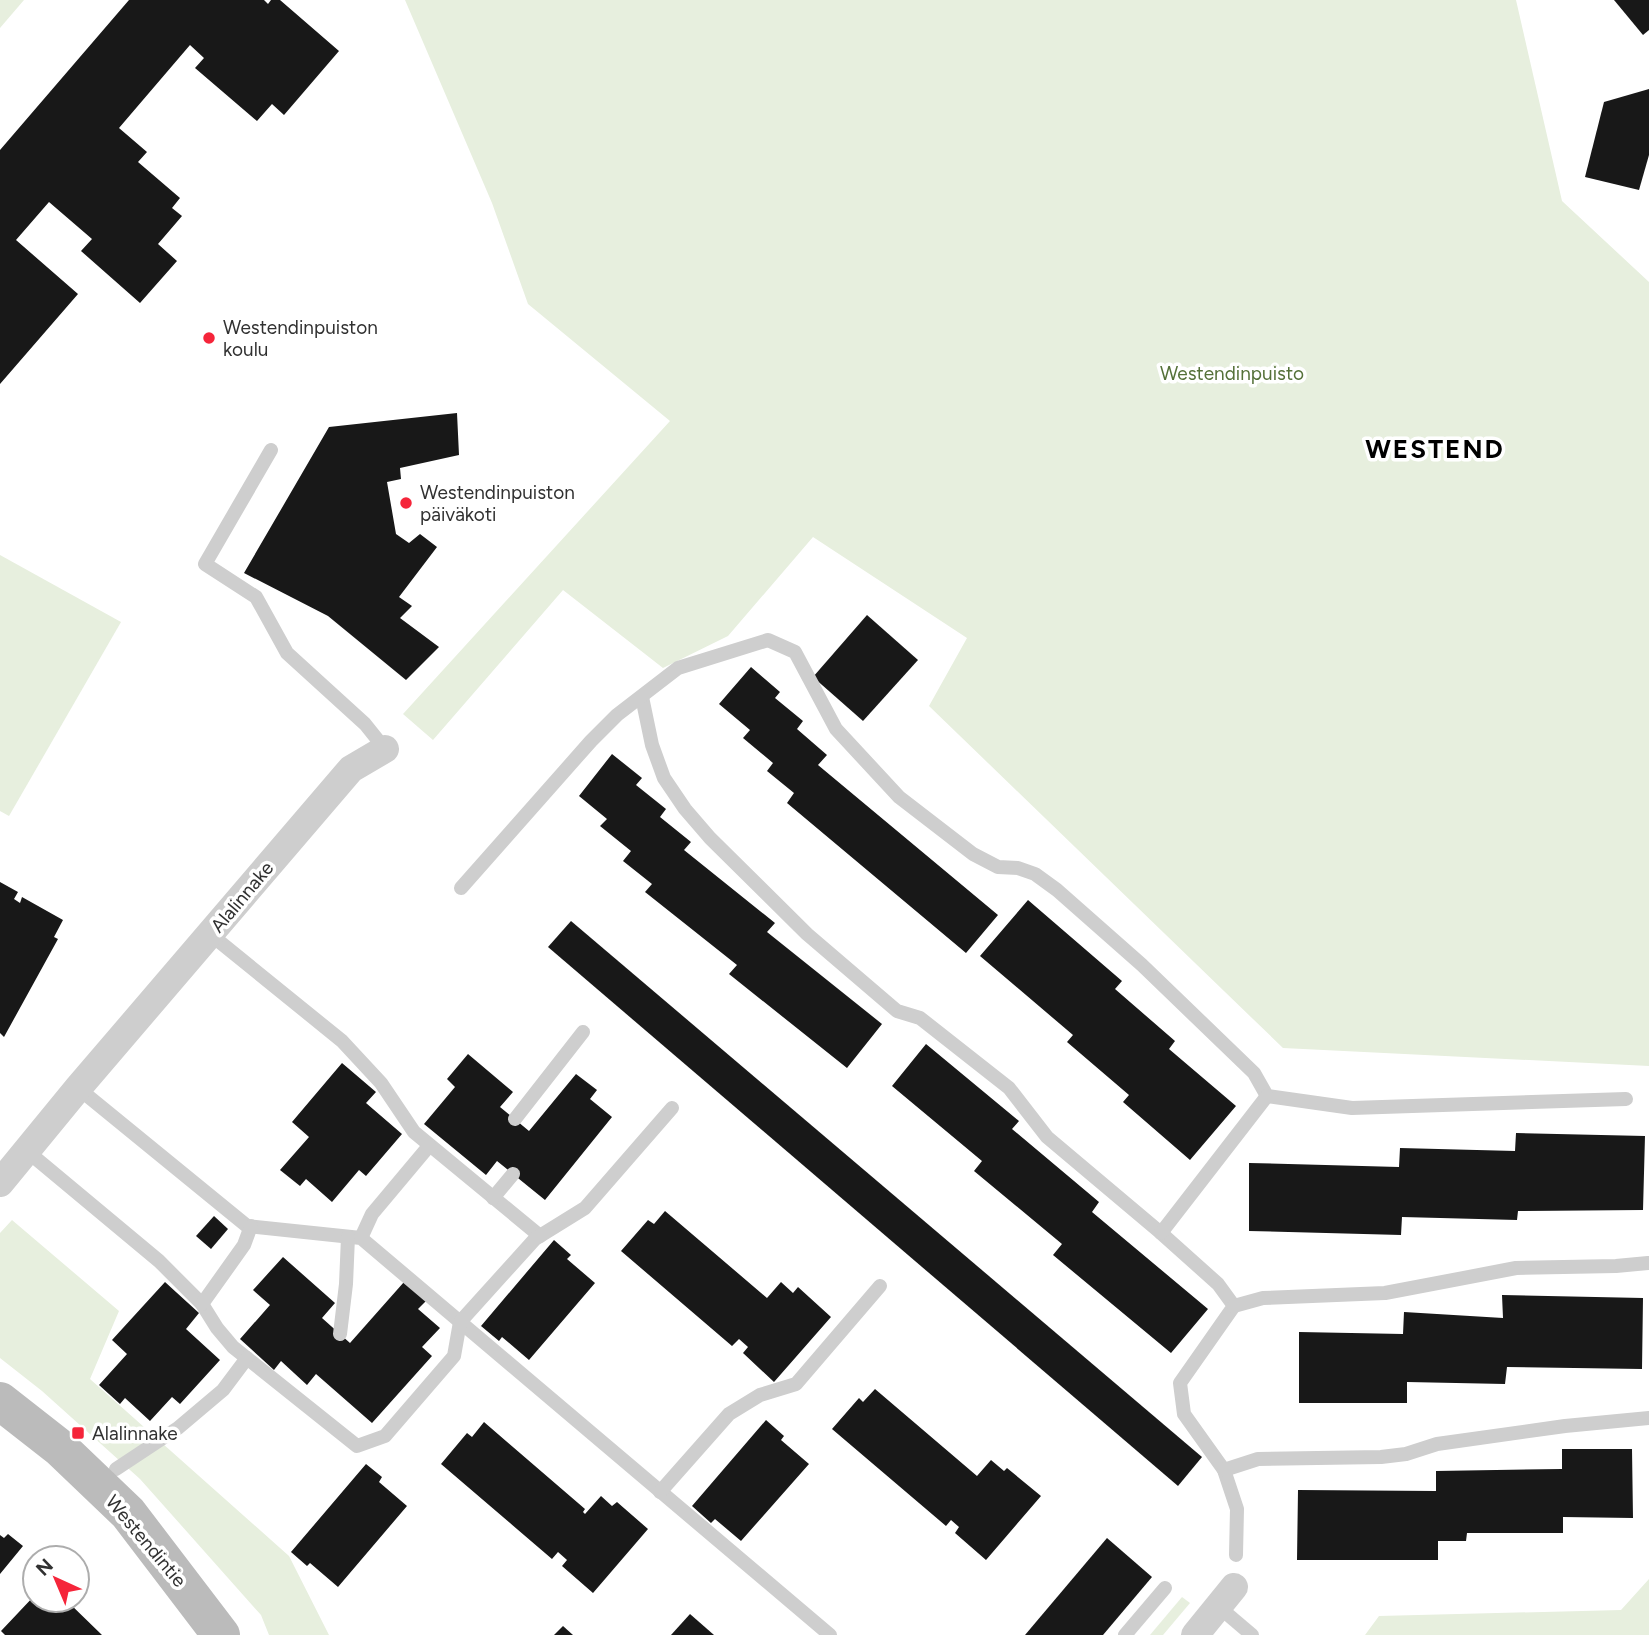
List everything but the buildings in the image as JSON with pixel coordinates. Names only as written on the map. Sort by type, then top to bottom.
[{"type":"main road","name":"Westendintie","points":[[0,1401],[60,1448],[128,1513],[221,1635]]},
{"type":"street","name":"Alalinnake","points":[[0,1183],[351,769],[385,749]]},
{"type":"street","points":[[1195,1635],[1226,1597]]},
{"type":"lane","points":[[271,450],[205,564],[256,597],[287,653],[365,724],[385,749]]},
{"type":"lane","points":[[461,888],[617,715],[678,668],[768,640],[795,652],[836,729],[899,797],[973,854],[998,867],[1018,868],[1035,874],[1057,890],[1142,965],[1254,1073],[1267,1097]]},
{"type":"lane","points":[[642,696],[652,745],[664,778],[685,809],[710,838],[807,934],[897,1011],[920,1018],[1009,1088],[1047,1137],[1218,1284],[1234,1306]]},
{"type":"lane","points":[[210,934],[342,1041],[381,1083],[414,1132],[540,1236]]},
{"type":"lane","points":[[515,1119],[583,1032]]},
{"type":"lane","points":[[78,1088],[247,1226],[355,1238],[460,1322],[830,1635]]},
{"type":"lane","points":[[1267,1097],[1352,1108],[1626,1098]]},
{"type":"lane","points":[[1161,1233],[1267,1097]]},
{"type":"lane","points":[[27,1151],[159,1261],[202,1304],[233,1347],[357,1446],[385,1436],[454,1356],[460,1322],[535,1239],[584,1208],[671,1108]]},
{"type":"lane","points":[[340,1334],[355,1238],[429,1146]]},
{"type":"lane","points":[[493,1198],[513,1174]]},
{"type":"lane","points":[[202,1304],[244,1245],[251,1226]]},
{"type":"lane","points":[[1236,1555],[1237,1509],[1224,1470],[1184,1414],[1180,1383],[1234,1306],[1263,1298],[1385,1293],[1516,1268],[1648,1264]]},
{"type":"lane","points":[[660,1492],[729,1414],[760,1395],[796,1384],[880,1286]]},
{"type":"lane","points":[[116,1469],[178,1428],[223,1390],[247,1358]]},
{"type":"lane","points":[[1224,1470],[1258,1459],[1381,1457],[1406,1454],[1437,1444],[1564,1426],[1649,1418]]},
{"type":"lane","points":[[1125,1635],[1165,1588]]},
{"type":"lane","points":[[1226,1597],[1252,1635]]},
{"type":"green space","points":[[0,0],[24,0],[0,28]]},
{"type":"green space","name":"Westendinpuisto","points":[[405,0],[1516,0],[1562,201],[1649,282],[1649,1066],[1283,1048],[929,706],[967,638],[813,537],[728,636],[663,668],[563,590],[433,740],[403,714],[670,421],[528,304],[492,203]]},
{"type":"green space","points":[[0,555],[121,622],[9,816],[0,811]]},
{"type":"green space","points":[[12,1220],[119,1311],[90,1379],[289,1556],[329,1635],[269,1635],[261,1615],[140,1479],[42,1391],[0,1358],[0,1233]]},
{"type":"green space","points":[[1649,1579],[1649,1635],[1365,1635],[1379,1616],[1621,1610]]},
{"type":"green space","points":[[1182,1597],[1190,1603],[1163,1635],[1150,1635]]},
{"type":"place","name":"Westendinpuiston koulu","points":[[209,338]]},
{"type":"place","name":"Westendinpuiston päiväkoti","points":[[406,503]]},
{"type":"place","name":"Alalinnake","points":[[78,1433]]},
{"type":"district","name":"WESTEND","points":[[1435,449]]}]
